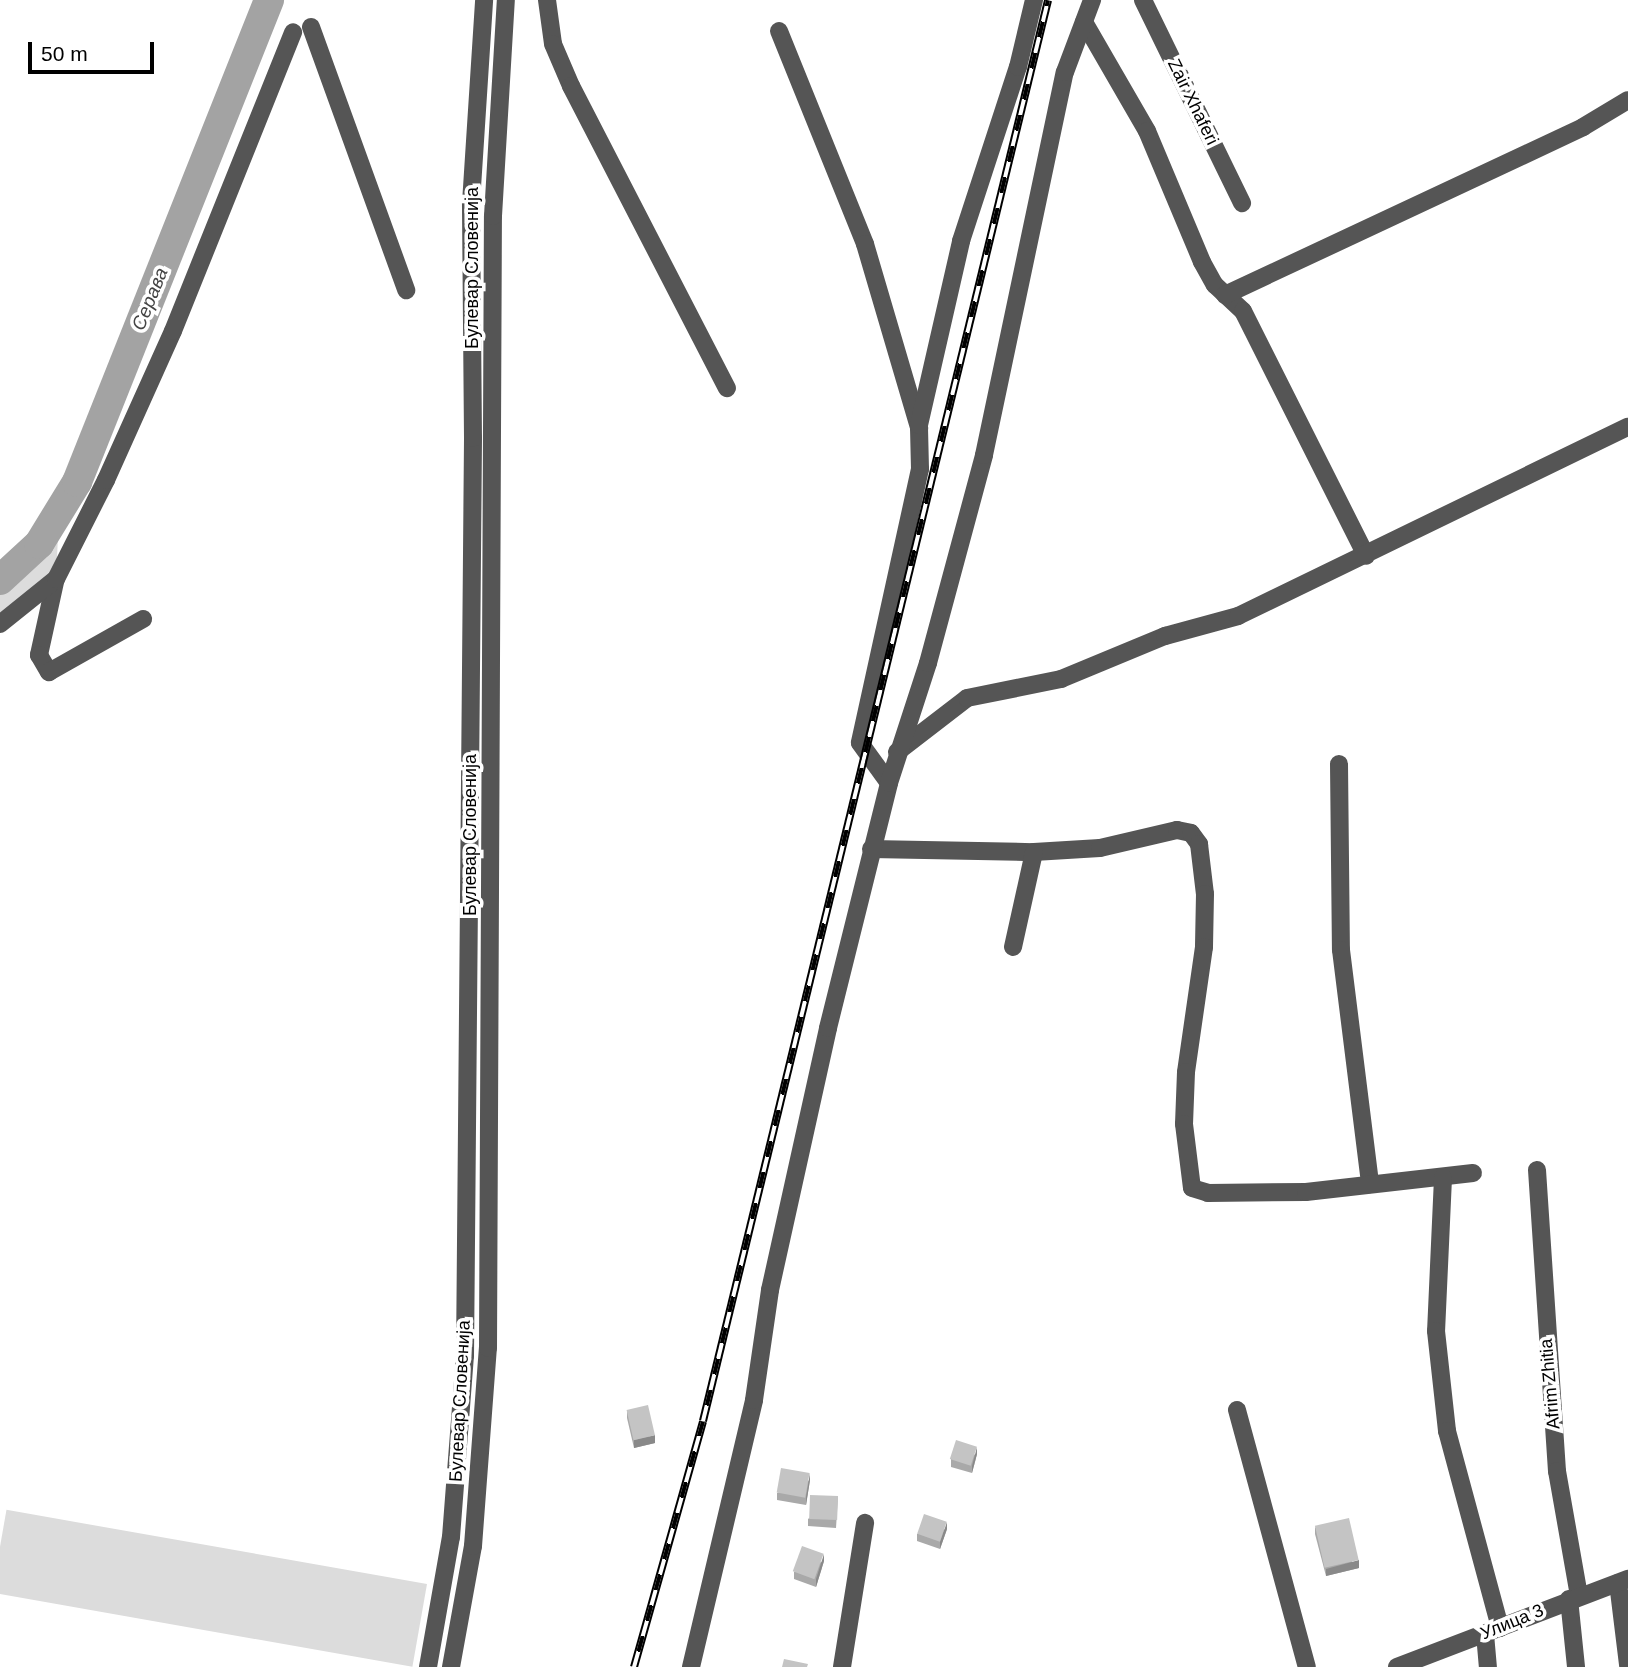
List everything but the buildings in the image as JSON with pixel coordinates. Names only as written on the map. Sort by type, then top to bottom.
[{"type":"street","points":[[466,0],[481,20]]},
{"type":"street","name":"Булевар Словенија","points":[[428,1667],[451,1537],[465,1356],[473,452],[471,204],[484,0]]},
{"type":"street","name":"Булевар Словенија","points":[[451,1667],[473,1546],[488,1348],[494,216],[506,0]]},
{"type":"street","points":[[547,0],[553,44],[571,86],[727,388]]},
{"type":"street","points":[[889,783],[860,743],[920,469],[919,428],[961,241],[1015,79],[1034,0]]},
{"type":"street","points":[[691,1667],[754,1400],[770,1290],[794,1174],[871,849],[897,752],[929,663],[984,455],[1065,72],[1092,0]]},
{"type":"street","name":"Zair Xhaferi","points":[[1143,0],[1242,203]]},
{"type":"street","points":[[1084,22],[1147,131],[1202,262],[1225,295],[1243,311],[1366,556]]},
{"type":"street","points":[[143,619],[50,672],[40,664],[39,644],[56,579],[173,331],[302,29],[406,289]]},
{"type":"street","points":[[779,31],[864,244],[919,428]]},
{"type":"street","points":[[1225,295],[1583,127],[1628,100]]},
{"type":"street","points":[[897,752],[967,698],[1061,678],[1165,636],[1238,616],[1628,427]]},
{"type":"street","points":[[0,624],[56,579]]},
{"type":"street","points":[[1339,764],[1341,950],[1370,1184]]},
{"type":"street","points":[[871,849],[1034,852],[1100,848],[1177,830],[1191,833],[1199,844],[1205,894],[1204,947],[1192,1021],[1184,1124],[1192,1188],[1208,1193],[1291,1193],[1473,1173]]},
{"type":"street","points":[[1013,947],[1034,852]]},
{"type":"street","name":"Afrim Zhitia","points":[[1537,1170],[1558,1471],[1574,1597],[1576,1667]]},
{"type":"street","points":[[1443,1178],[1436,1331],[1447,1431],[1492,1631],[1488,1667]]},
{"type":"street","points":[[1237,1410],[1307,1667]]},
{"type":"street","points":[[842,1667],[865,1523]]},
{"type":"street","points":[[1623,1581],[1628,1665]]},
{"type":"street","name":"Улица 3","points":[[1397,1667],[1574,1597],[1623,1581]]},
{"type":"shaded area","points":[[59,515],[56,579],[0,624],[0,580],[39,544]]},
{"type":"shaded area","points":[[6,1510],[427,1584],[412,1667],[0,1594],[0,1547]]},
{"type":"waterway","name":"Серава","points":[[0,580],[39,544],[77,482],[269,0]]},
{"type":"railway","points":[[634,1667],[703,1421],[1048,0]]}]
